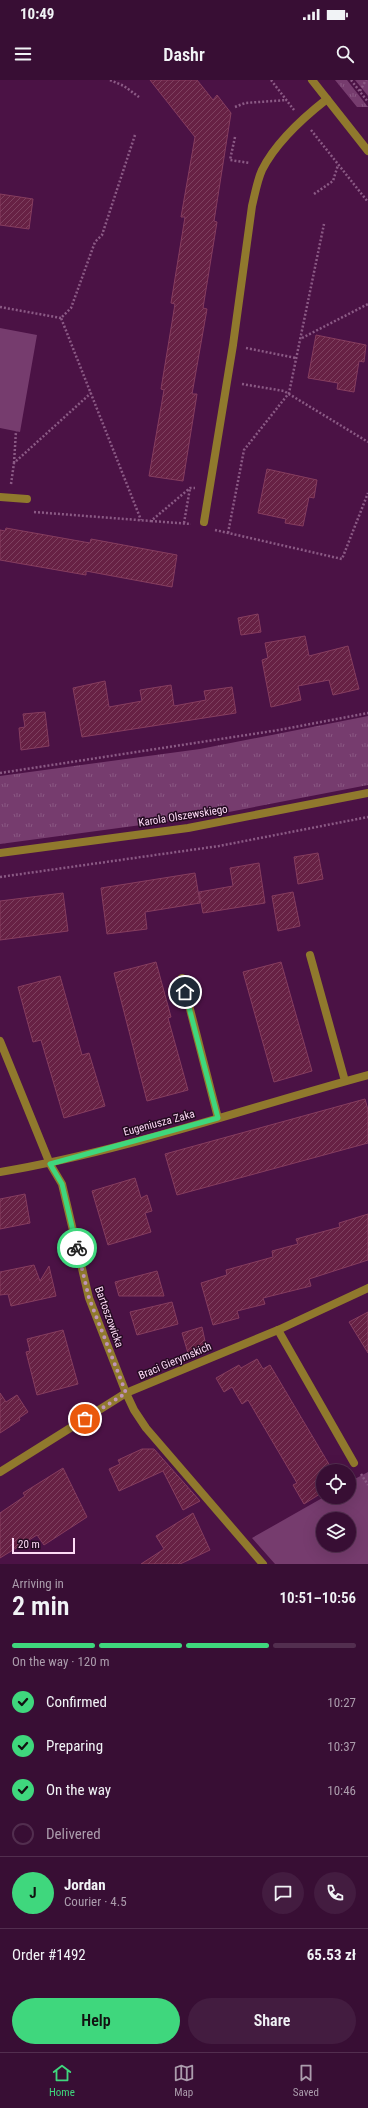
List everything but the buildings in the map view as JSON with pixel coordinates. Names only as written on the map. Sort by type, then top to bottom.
[{"type":"street","points":[[312,80],[368,151]]},
{"type":"street","points":[[201,524],[209,489],[233,345],[252,206],[262,170],[286,138],[302,120],[327,99]]},
{"type":"street","points":[[0,497],[28,499]]},
{"type":"street","name":"Karola Olszewskiego","points":[[0,853],[188,828],[368,793]]},
{"type":"street","points":[[310,955],[345,1081]]},
{"type":"street","points":[[182,978],[218,1118]]},
{"type":"street","name":"Bartoszowicka","points":[[0,1041],[50,1164],[62,1184],[89,1298],[134,1410],[146,1428],[263,1564]]},
{"type":"street","name":"Eugeniusza Zaka","points":[[0,1172],[50,1164],[368,1075]]},
{"type":"street","name":"Braci Gierymskich","points":[[0,1472],[126,1393],[278,1330],[368,1288]]},
{"type":"street","points":[[278,1330],[354,1463]]},
{"type":"path","points":[[110,80],[124,86],[139,97]]},
{"type":"path","points":[[271,80],[292,108]]},
{"type":"path","points":[[351,80],[368,102]]},
{"type":"path","points":[[360,91],[367,81]]},
{"type":"path","points":[[235,107],[245,103],[287,100]]},
{"type":"path","points":[[311,131],[368,202]]},
{"type":"path","points":[[61,318],[71,308],[95,242],[102,235],[135,135]]},
{"type":"path","points":[[235,137],[230,160],[250,163]]},
{"type":"path","points":[[314,194],[334,181],[338,164]]},
{"type":"path","points":[[228,533],[244,450],[289,393],[324,224]]},
{"type":"path","points":[[301,338],[368,304]]},
{"type":"path","points":[[0,307],[61,318]]},
{"type":"path","points":[[61,318],[141,520]]},
{"type":"path","points":[[233,345],[296,358]]},
{"type":"path","points":[[245,384],[284,390],[368,442]]},
{"type":"path","points":[[14,463],[91,393]]},
{"type":"path","points":[[10,498],[16,431]]},
{"type":"path","points":[[184,523],[190,488]]},
{"type":"path","points":[[151,521],[190,488],[209,489]]},
{"type":"path","points":[[213,530],[342,559],[368,493]]},
{"type":"path","points":[[27,511],[201,524]]},
{"type":"path","points":[[0,773],[279,730],[368,713]]},
{"type":"path","points":[[0,877],[219,846],[368,817]]},
{"type":"green space","points":[[335,80],[347,80],[368,107],[357,107]]},
{"type":"green space","points":[[355,80],[368,80],[368,96]]},
{"type":"green space","points":[[0,328],[37,335],[20,432],[0,428]]},
{"type":"green space","points":[[368,716],[368,785],[208,816],[0,844],[0,776],[200,749]]},
{"type":"green space","points":[[368,1472],[368,1564],[275,1564],[252,1538],[316,1502],[316,1504],[356,1504],[356,1478]]},
{"type":"way so far","points":[[77,1248],[89,1298],[126,1393],[85,1419]]},
{"type":"route","points":[[77,1248],[62,1184],[50,1164],[218,1118],[185,992]]}]
